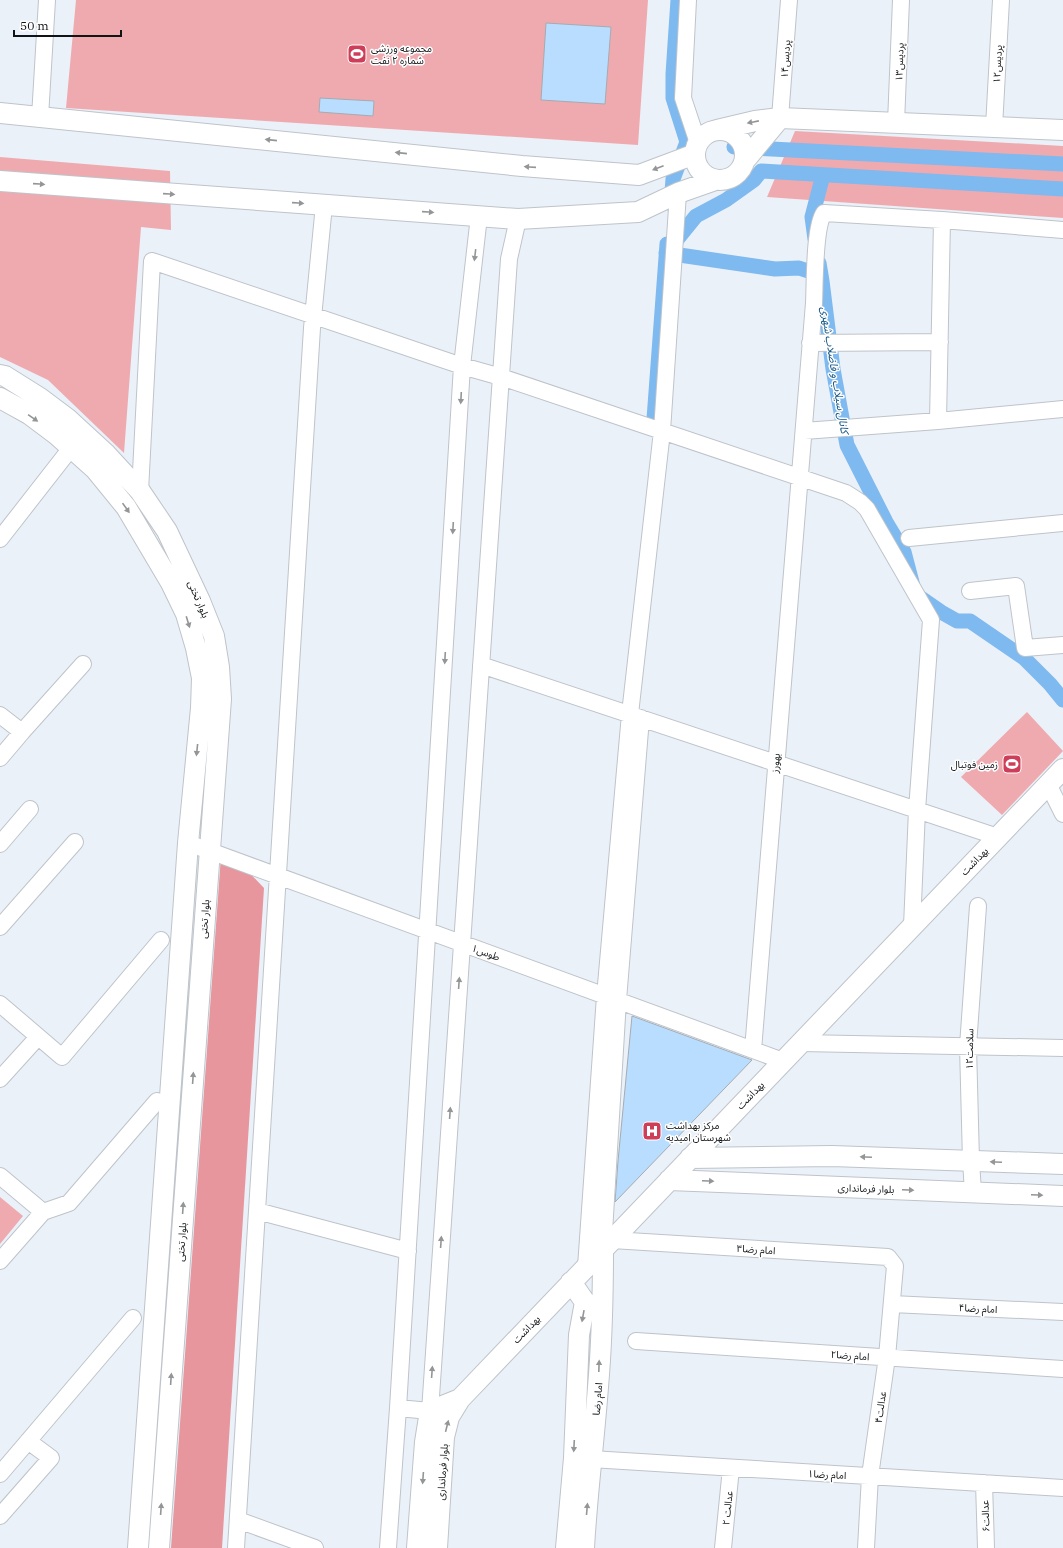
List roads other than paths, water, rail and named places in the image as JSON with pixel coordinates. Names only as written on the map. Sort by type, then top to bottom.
[{"type":"street","points":[[40,116],[47,0]]},
{"type":"street","points":[[688,0],[683,98],[696,148],[696,162],[699,170],[706,176],[716,180]]},
{"type":"street","name":"پردیس۱۴","points":[[780,118],[789,0]]},
{"type":"street","name":"پردیس۱۳","points":[[896,123],[901,0]]},
{"type":"street","name":"پردیس۱۲","points":[[994,127],[1001,0]]},
{"type":"street","points":[[0,114],[40,116],[522,166],[640,175],[696,148],[706,134],[755,121],[780,118],[1063,130]]},
{"type":"street","points":[[0,181],[518,219],[638,212],[678,193],[716,180],[726,180],[735,176],[742,169],[746,159],[780,118]]},
{"type":"street","points":[[717,130],[729,131],[738,137],[745,147],[746,159]]},
{"type":"street","points":[[586,1267],[662,431],[678,193]]},
{"type":"street","points":[[236,1548],[313,316],[324,205]]},
{"type":"street","name":"بهورز","points":[[753,1050],[820,218],[824,213],[942,220]]},
{"type":"street","points":[[388,1548],[429,931],[462,366],[479,216]]},
{"type":"street","points":[[398,1408],[430,1411],[509,259],[518,219]]},
{"type":"street","points":[[938,421],[942,220],[1063,230]]},
{"type":"street","points":[[140,491],[152,261],[462,366],[501,377],[846,493],[860,502],[867,509],[931,620],[917,810],[912,926]]},
{"type":"street","points":[[810,343],[940,342]]},
{"type":"street","name":"بلوار تختی","points":[[0,375],[40,398],[68,419],[105,453],[140,491],[167,530],[200,601],[214,636],[219,667],[221,699],[159,1548]]},
{"type":"street","name":"بلوار تختی","points":[[0,398],[28,414],[57,435],[95,469],[126,507],[171,583],[186,614],[196,648],[202,678],[201,708],[188,843],[138,1548]]},
{"type":"street","points":[[804,431],[938,421],[1063,409]]},
{"type":"street","points":[[0,539],[71,448]]},
{"type":"street","points":[[909,538],[1063,523]]},
{"type":"street","points":[[970,591],[1016,586],[1025,648],[1063,645]]},
{"type":"street","points":[[0,758],[83,664]]},
{"type":"street","points":[[481,665],[998,837]]},
{"type":"street","points":[[0,715],[22,732]]},
{"type":"street","name":"بهداشت","points":[[430,1411],[460,1399],[1063,769]]},
{"type":"street","points":[[1048,784],[1063,814]]},
{"type":"street","points":[[0,844],[30,809]]},
{"type":"street","points":[[2,918],[75,842]]},
{"type":"street","name":"طوس۱","points":[[188,843],[783,1061]]},
{"type":"street","name":"سلامت۱۲","points":[[973,1192],[968,1046],[978,906]]},
{"type":"street","points":[[0,1004],[62,1058],[161,940]]},
{"type":"street","points":[[607,1244],[611,998]]},
{"type":"street","points":[[0,1079],[38,1037]]},
{"type":"street","points":[[801,1043],[1063,1048]]},
{"type":"street","points":[[0,1261],[43,1212],[69,1203],[157,1101]]},
{"type":"street","points":[[690,1158],[832,1156],[1063,1164]]},
{"type":"street","points":[[0,1176],[43,1212]]},
{"type":"street","name":"بلوار فرمانداری","points":[[669,1180],[1063,1196]]},
{"type":"street","points":[[257,1211],[408,1250]]},
{"type":"street","name":"امام رضا۳","points":[[607,1244],[888,1257],[895,1266]]},
{"type":"street","name":"امام رضا","points":[[584,1548],[598,1385],[603,1283],[607,1244]]},
{"type":"street","name":"عدالت۴","points":[[866,1548],[870,1476],[887,1357],[895,1266]]},
{"type":"street","name":"امام رضا","points":[[566,1548],[574,1458],[579,1335],[585,1302],[571,1282]]},
{"type":"street","name":"امام رضا۴","points":[[892,1304],[1063,1312]]},
{"type":"street","points":[[0,1474],[134,1318]]},
{"type":"street","name":"امام رضا۲","points":[[636,1341],[1063,1369]]},
{"type":"street","name":"بلوار فرمانداری","points":[[437,1548],[444,1437],[449,1417],[460,1399]]},
{"type":"street","name":"بلوار فرمانداری","points":[[417,1548],[425,1442],[430,1411]]},
{"type":"street","points":[[0,1516],[51,1458],[28,1441]]},
{"type":"street","name":"امام رضا۱","points":[[591,1459],[1063,1488]]},
{"type":"street","name":"عدالت ۲","points":[[723,1548],[731,1468]]},
{"type":"street","name":"عدالت۶","points":[[984,1483],[986,1548]]},
{"type":"street","points":[[238,1520],[315,1548]]},
{"type":"waterway","name":"کانال سیلاب و فاضلاب شهری","points":[[671,204],[673,179],[687,142],[673,98],[673,74],[678,0]]},
{"type":"waterway","name":"کانال سیلاب و فاضلاب شهری","points":[[734,147],[1063,164]]},
{"type":"waterway","name":"کانال سیلاب و فاضلاب شهری","points":[[822,281],[811,272],[799,268],[775,269],[666,253],[696,216],[726,200],[754,180],[761,171],[1063,189]]},
{"type":"waterway","name":"کانال سیلاب و فاضلاب شهری","points":[[815,239],[812,217],[823,175]]},
{"type":"waterway","name":"کانال سیلاب و فاضلاب شهری","points":[[654,419],[667,244]]},
{"type":"waterway","name":"کانال سیلاب و فاضلاب شهری","points":[[819,263],[833,369],[847,445],[886,522],[904,552],[915,594],[957,621],[970,621],[1024,658],[1050,684],[1063,700]]},
{"type":"place","name":"مجموعه ورزشی شماره ۲ نفت","points":[[357,54]]},
{"type":"place","name":"زمین فوتبال","points":[[1012,764]]},
{"type":"place","name":"مرکز بهداشت شهرستان امیدیه","points":[[652,1131]]}]
